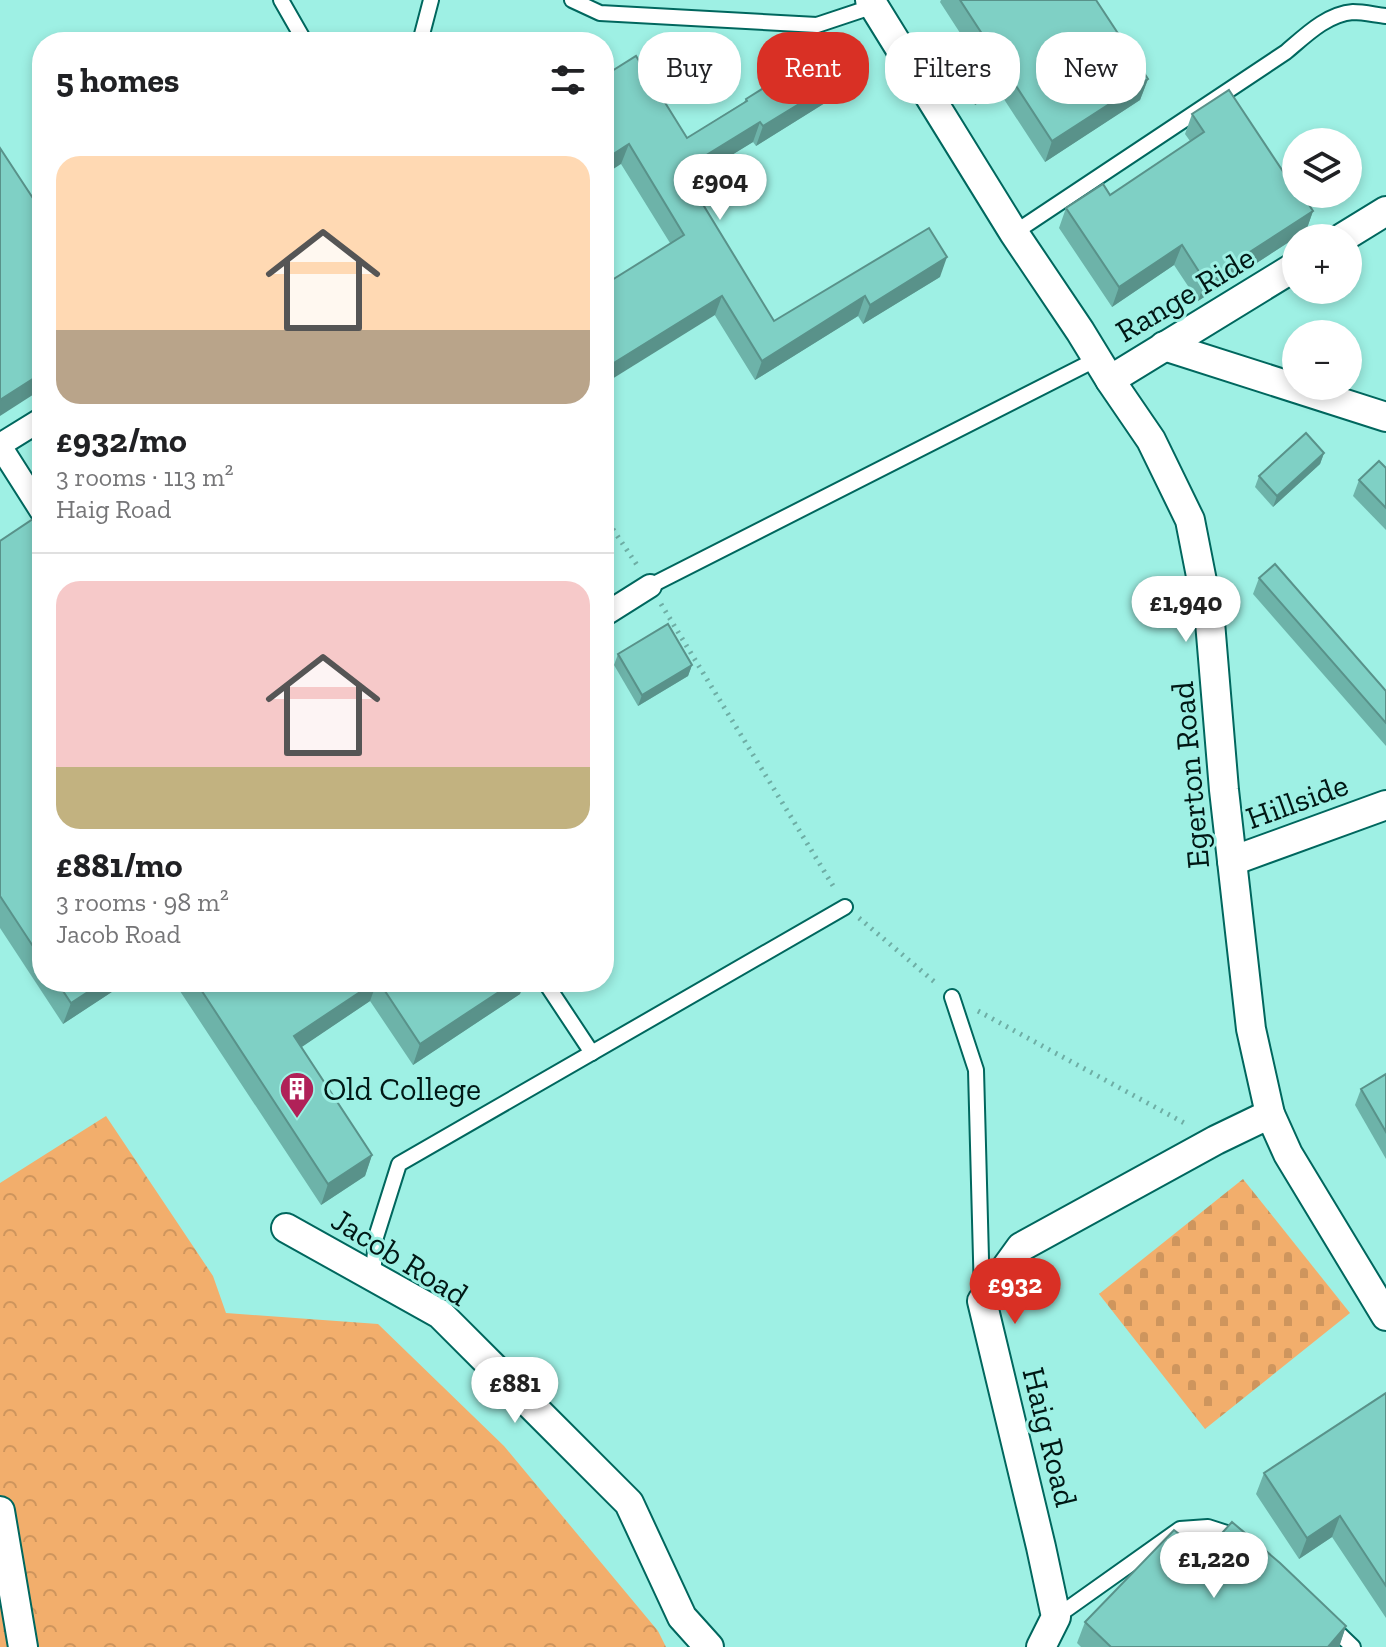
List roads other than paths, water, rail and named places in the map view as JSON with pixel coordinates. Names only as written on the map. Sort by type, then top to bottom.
[{"type":"street","name":"Egerton Road","points":[[875,2],[1014,233],[1151,440],[1190,520],[1210,622],[1224,790],[1251,1029],[1270,1114],[1288,1154],[1386,1315]]},
{"type":"street","points":[[1362,226],[1386,211]]},
{"type":"street","name":"Range Ride","points":[[1103,370],[1164,346],[1282,274]]},
{"type":"street","points":[[1164,346],[1386,417]]},
{"type":"street","points":[[32,425],[0,446],[32,496]]},
{"type":"street","points":[[614,609],[650,586]]},
{"type":"street","name":"Hillside","points":[[1232,861],[1386,805]]},
{"type":"street","points":[[982,1301],[1021,1247],[1216,1140],[1270,1114]]},
{"type":"street","name":"Jacob Road","points":[[286,1228],[440,1314],[629,1503],[682,1617],[709,1647]]},
{"type":"street","name":"Haig Road","points":[[982,1301],[1056,1617]]},
{"type":"street","points":[[0,1511],[23,1647]]},
{"type":"street","points":[[1041,1647],[1056,1617]]},
{"type":"lane","points":[[281,0],[299,32]]},
{"type":"lane","points":[[423,32],[431,0]]},
{"type":"lane","points":[[572,0],[600,13],[817,25],[875,2]]},
{"type":"lane","points":[[1014,233],[1286,52],[1331,18],[1353,12],[1386,16]]},
{"type":"lane","points":[[650,586],[1103,370]]},
{"type":"lane","points":[[373,1277],[376,1237],[399,1164],[845,907]]},
{"type":"lane","points":[[552,992],[592,1053]]},
{"type":"lane","points":[[952,997],[976,1070],[982,1301]]},
{"type":"lane","points":[[1056,1617],[1180,1529],[1208,1527],[1236,1536],[1247,1546]]},
{"type":"lane","points":[[1321,1617],[1353,1647]]},
{"type":"place","name":"Old College","points":[[297,1120]]}]
